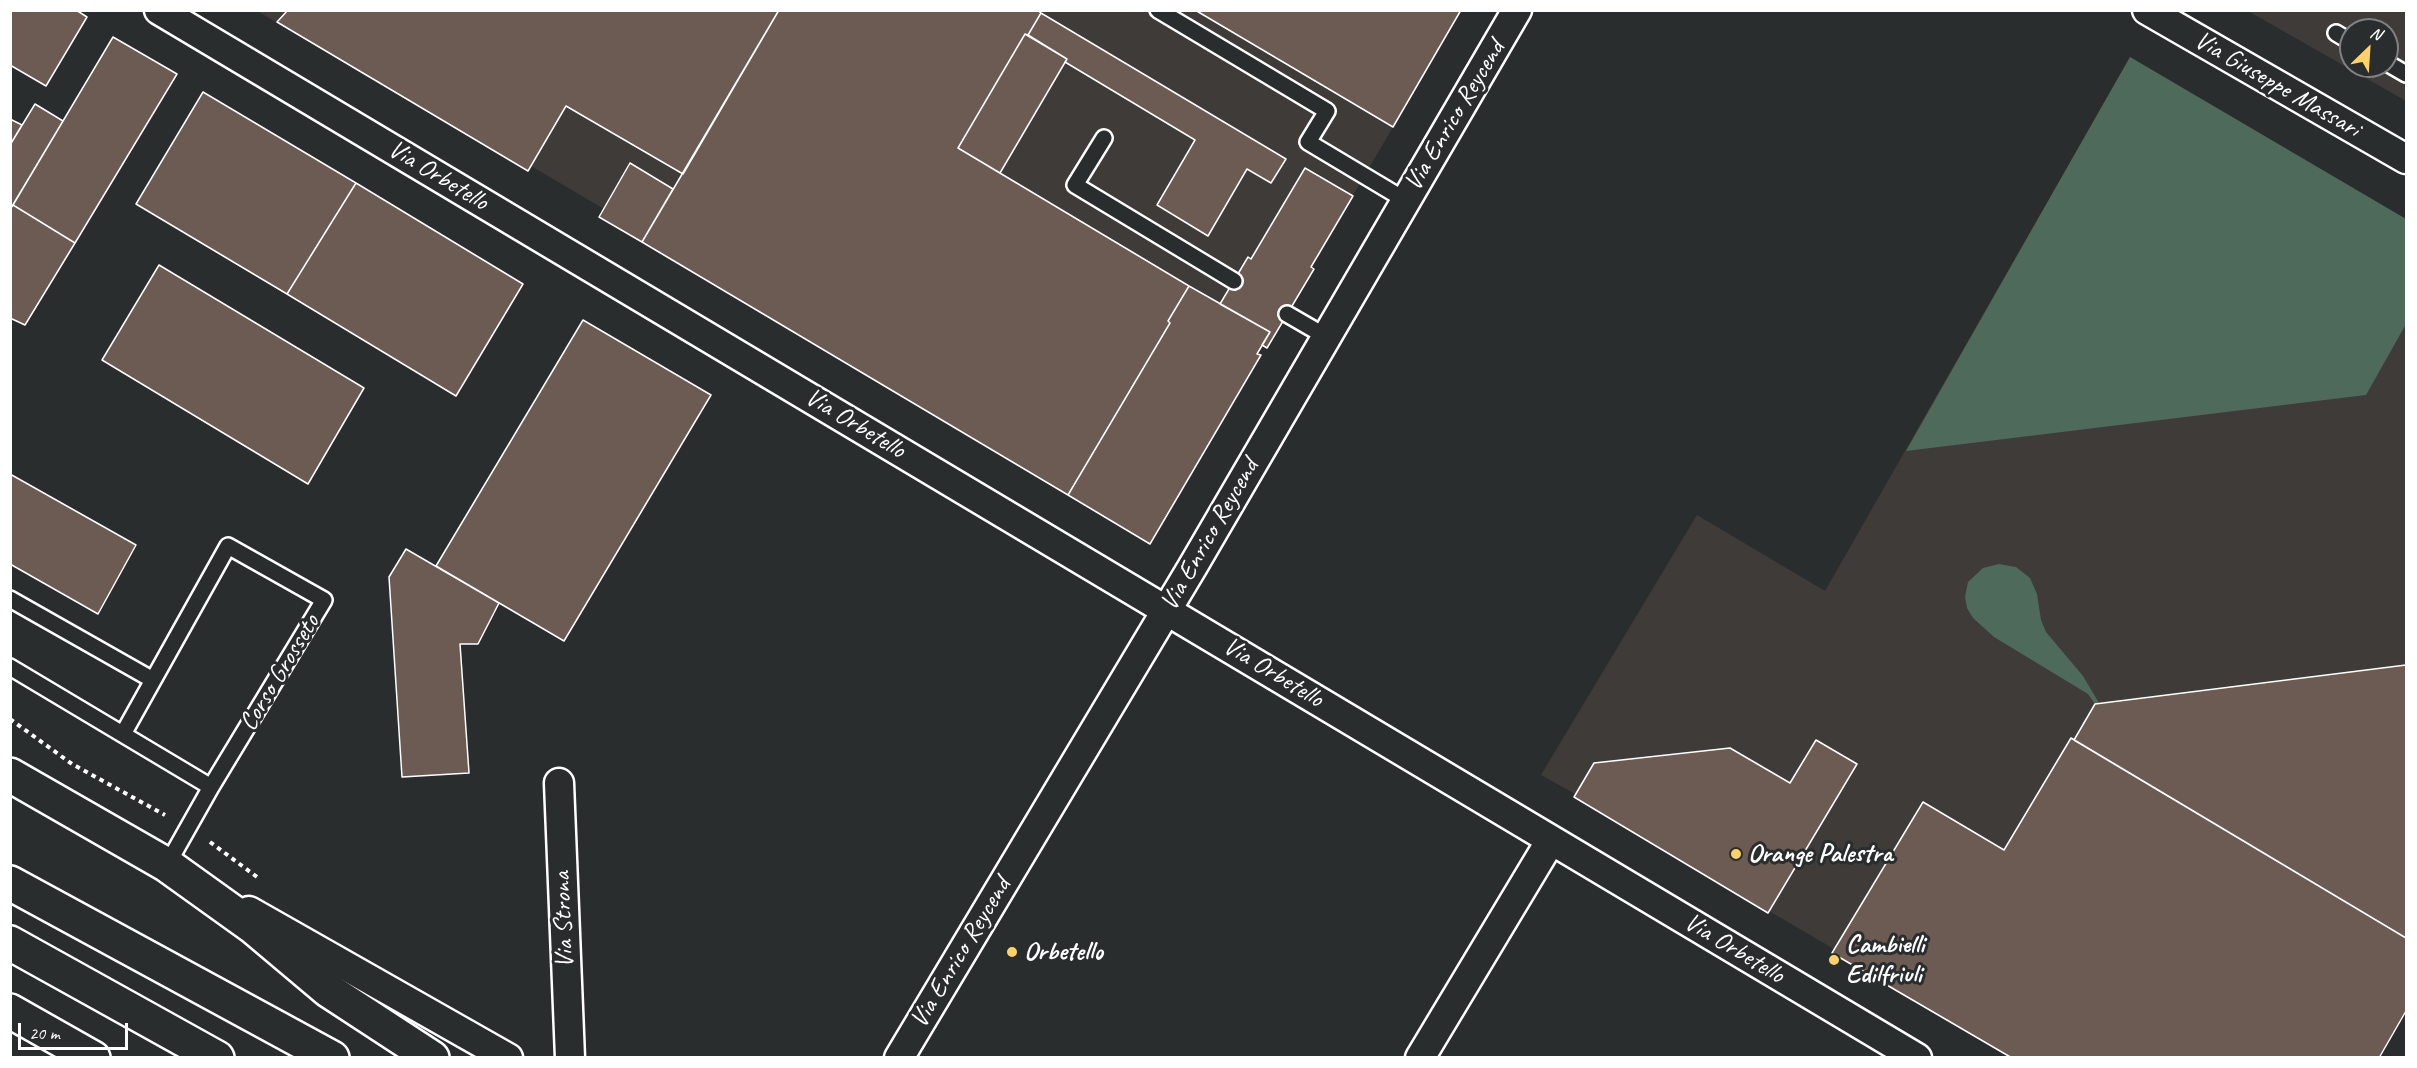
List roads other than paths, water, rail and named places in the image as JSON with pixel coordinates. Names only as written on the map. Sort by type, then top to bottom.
[{"type":"main road","points":[[10,775],[167,865],[252,926],[328,990],[432,1058]]},
{"type":"main road","points":[[10,883],[332,1058]]},
{"type":"main road","points":[[10,943],[217,1058]]},
{"type":"main road","points":[[10,1011],[90,1057]]},
{"type":"street","name":"Via Orbetello","points":[[159,10],[1917,1058]]},
{"type":"street","name":"Via Enrico Reycend","points":[[899,1058],[1166,609],[1517,10]]},
{"type":"street","name":"Via Giuseppe Massari","points":[[2146,10],[2406,159]]},
{"type":"street","name":"Via Strona","points":[[559,783],[570,1058]]},
{"type":"street","points":[[1420,1058],[1551,840]]},
{"type":"street","points":[[167,865],[508,1058]]},
{"type":"lane","points":[[1158,10],[1327,111],[1308,142],[1405,200]]},
{"type":"lane","points":[[1104,138],[1075,185],[1234,281]]},
{"type":"lane","points":[[1287,314],[1325,336]]},
{"type":"lane","name":"Corso Grosseto","points":[[123,735],[228,546],[324,600],[211,787],[167,865]]},
{"type":"lane","points":[[10,599],[153,680]]},
{"type":"lane","points":[[10,667],[211,787]]},
{"type":"place","name":"Orange Palestra","points":[[1736,854]]},
{"type":"place","name":"Orbetello","points":[[1012,952]]},
{"type":"place","name":"Cambielli Edilfriuli","points":[[1834,960]]}]
